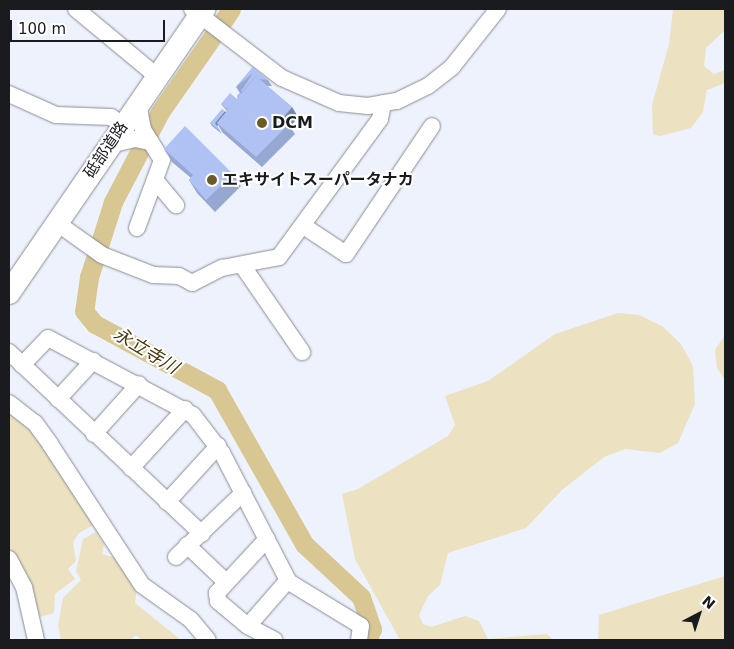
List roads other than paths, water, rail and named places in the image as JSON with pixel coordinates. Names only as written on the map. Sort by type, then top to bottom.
[{"type":"highway","name":"砥部道路","points":[[9,294],[109,145],[133,130],[138,104],[152,73],[195,10]]},
{"type":"highway","name":"砥部道路","points":[[9,269],[133,130],[152,73]]},
{"type":"street","points":[[76,9],[152,73]]},
{"type":"street","points":[[195,10],[282,78],[312,94],[339,103],[383,103],[428,86],[452,67],[498,9]]},
{"type":"street","points":[[9,94],[56,115],[133,130],[162,160],[137,228]]},
{"type":"street","points":[[56,223],[97,252],[153,275],[179,276],[192,283],[222,268],[279,257],[304,226],[380,119],[383,103]]},
{"type":"street","points":[[304,226],[346,254],[432,126]]},
{"type":"street","points":[[155,180],[176,205]]},
{"type":"street","points":[[242,265],[302,352]]},
{"type":"street","points":[[22,365],[48,338],[185,408],[218,446],[288,580],[361,626],[360,640]]},
{"type":"street","points":[[9,352],[202,534]]},
{"type":"street","points":[[58,399],[93,361]]},
{"type":"street","points":[[94,434],[138,384]]},
{"type":"street","points":[[9,403],[35,423],[142,585],[190,620],[208,640]]},
{"type":"street","points":[[131,468],[185,408]]},
{"type":"street","points":[[167,502],[218,446]]},
{"type":"street","points":[[226,582],[182,551],[243,493]]},
{"type":"street","points":[[267,539],[217,593],[218,601],[248,626],[274,640]]},
{"type":"street","points":[[9,559],[24,587],[36,640]]},
{"type":"street","points":[[248,626],[288,580]]},
{"type":"waterway","name":"永立寺川","points":[[223,21],[231,9]]},
{"type":"waterway","name":"永立寺川","points":[[213,36],[160,112],[113,202],[89,277],[84,311],[95,324],[217,390],[304,544],[361,597],[372,629],[367,640]]},
{"type":"place","name":"DCM","points":[[262,123]]},
{"type":"place","name":"エキサイトスーパータナカ","points":[[212,180]]}]
